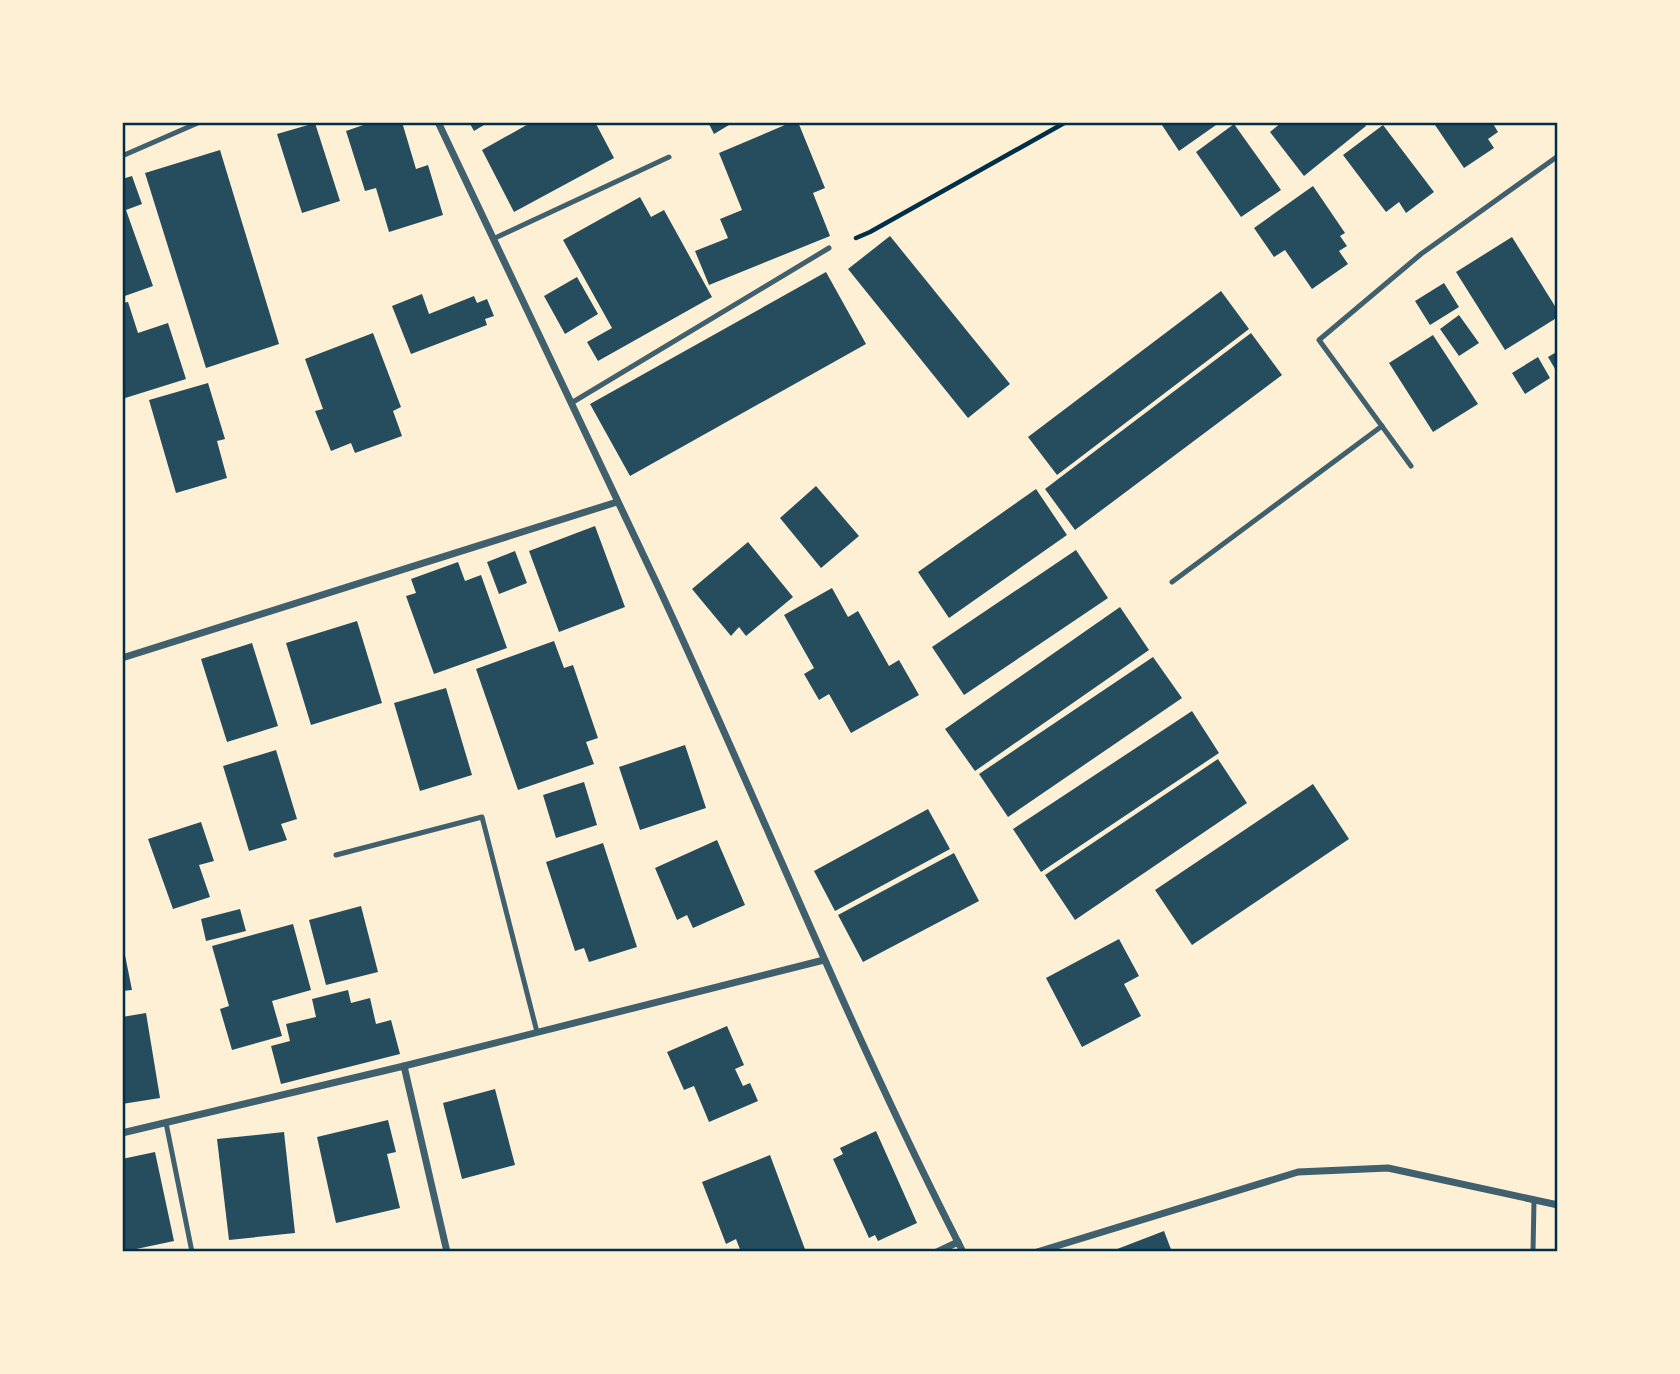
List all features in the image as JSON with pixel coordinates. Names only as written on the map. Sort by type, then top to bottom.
[{"type":"street","points":[[438,122],[573,402],[824,960],[963,1251]]},
{"type":"street","points":[[122,658],[617,502]]},
{"type":"street","points":[[122,1133],[404,1066],[824,960]]},
{"type":"street","points":[[404,1066],[447,1251]]},
{"type":"street","points":[[1037,1251],[1298,1172],[1388,1168],[1558,1205]]},
{"type":"street","points":[[937,1251],[958,1242]]},
{"type":"lane","points":[[122,156],[200,122]]},
{"type":"lane","points":[[1411,466],[1319,340],[1421,254],[1558,156]]},
{"type":"lane","points":[[493,239],[669,157]]},
{"type":"lane","points":[[573,402],[829,248]]},
{"type":"lane","points":[[1172,582],[1382,426]]},
{"type":"lane","points":[[336,855],[482,817],[537,1032]]},
{"type":"lane","points":[[166,1123],[192,1251]]},
{"type":"lane","points":[[1533,1251],[1534,1200]]},
{"type":"path","points":[[829,248],[870,232],[1066,122]]},
{"type":"building","points":[[372,122],[402,122],[416,169],[428,165],[443,215],[389,232],[376,188],[365,191],[346,131]]},
{"type":"building","points":[[469,122],[489,122],[474,131]]},
{"type":"building","points":[[532,122],[595,122],[614,158],[514,212],[482,150]]},
{"type":"building","points":[[708,122],[734,122],[714,134]]},
{"type":"building","points":[[792,122],[798,122],[825,188],[813,193],[830,236],[709,285],[695,251],[728,238],[720,219],[742,210],[719,153]]},
{"type":"building","points":[[1160,122],[1215,122],[1216,125],[1179,151]]},
{"type":"building","points":[[1282,122],[1363,122],[1366,126],[1304,176],[1270,132]]},
{"type":"building","points":[[1433,122],[1492,122],[1498,132],[1488,139],[1494,148],[1464,168]]},
{"type":"building","points":[[315,123],[340,201],[302,213],[277,134]]},
{"type":"building","points":[[1234,124],[1281,190],[1241,217],[1196,152]]},
{"type":"building","points":[[1383,125],[1434,192],[1406,213],[1399,202],[1386,212],[1343,155]]},
{"type":"building","points":[[220,150],[279,344],[206,368],[145,173]]},
{"type":"building","points":[[132,176],[142,204],[126,210],[153,286],[122,297],[122,179]]},
{"type":"building","points":[[1313,186],[1345,233],[1340,236],[1347,246],[1339,251],[1348,264],[1312,289],[1285,250],[1274,257],[1254,228]]},
{"type":"building","points":[[640,197],[651,217],[664,210],[712,297],[598,361],[587,342],[612,328],[563,240]]},
{"type":"building","points":[[890,236],[1010,384],[968,418],[848,269]]},
{"type":"building","points":[[1512,237],[1558,311],[1558,317],[1505,350],[1456,272]]},
{"type":"building","points":[[826,272],[866,344],[630,476],[590,404]]},
{"type":"building","points":[[577,277],[598,314],[565,334],[544,296]]},
{"type":"building","points":[[1444,283],[1459,307],[1430,325],[1415,301]]},
{"type":"building","points":[[1221,291],[1249,329],[1057,475],[1028,437]]},
{"type":"building","points":[[422,294],[429,314],[474,296],[477,303],[487,299],[494,316],[485,319],[487,325],[411,354],[392,306]]},
{"type":"building","points":[[128,302],[138,333],[168,323],[186,379],[122,399],[122,303]]},
{"type":"building","points":[[1459,315],[1479,343],[1459,356],[1440,329]]},
{"type":"building","points":[[373,333],[401,407],[393,411],[402,436],[355,453],[351,443],[331,451],[315,411],[323,409],[305,359]]},
{"type":"building","points":[[1251,333],[1282,375],[1075,530],[1045,489]]},
{"type":"building","points":[[1433,335],[1478,404],[1433,432],[1389,363]]},
{"type":"building","points":[[1558,351],[1558,374],[1548,357]]},
{"type":"building","points":[[1538,357],[1550,378],[1525,394],[1512,373]]},
{"type":"building","points":[[208,383],[225,439],[217,441],[227,478],[176,493],[149,400]]},
{"type":"building","points":[[816,486],[859,536],[821,568],[780,518]]},
{"type":"building","points":[[1036,489],[1067,535],[949,618],[918,572]]},
{"type":"building","points":[[595,526],[625,607],[559,632],[529,551]]},
{"type":"building","points":[[748,542],[793,597],[746,636],[739,627],[731,636],[692,589]]},
{"type":"building","points":[[1076,550],[1108,598],[964,695],[932,647]]},
{"type":"building","points":[[515,551],[527,583],[499,594],[487,562]]},
{"type":"building","points":[[458,562],[465,581],[481,575],[507,648],[434,674],[406,596],[416,593],[411,579]]},
{"type":"building","points":[[832,588],[848,617],[858,611],[889,666],[899,660],[919,695],[851,733],[829,694],[819,700],[804,674],[814,668],[784,615]]},
{"type":"building","points":[[1120,607],[1149,650],[975,771],[945,729]]},
{"type":"building","points":[[357,621],[382,703],[311,725],[286,643]]},
{"type":"building","points":[[554,641],[564,668],[573,665],[598,738],[586,742],[594,764],[518,790],[476,669]]},
{"type":"building","points":[[252,643],[278,726],[227,742],[201,659]]},
{"type":"building","points":[[1153,657],[1182,698],[1008,817],[979,774]]},
{"type":"building","points":[[446,688],[472,775],[420,791],[394,703]]},
{"type":"building","points":[[1192,711],[1219,753],[1041,872],[1013,829]]},
{"type":"building","points":[[685,745],[706,808],[640,830],[619,767]]},
{"type":"building","points":[[276,750],[297,819],[281,824],[287,840],[249,851],[223,766]]},
{"type":"building","points":[[1218,759],[1247,803],[1075,920],[1045,875]]},
{"type":"building","points":[[584,782],[597,825],[556,838],[543,795]]},
{"type":"building","points":[[1313,784],[1349,839],[1192,945],[1155,890]]},
{"type":"building","points":[[928,809],[950,849],[835,911],[814,871]]},
{"type":"building","points":[[201,822],[214,861],[199,865],[210,897],[173,909],[148,839]]},
{"type":"building","points":[[717,840],[745,905],[693,928],[687,915],[677,920],[655,868]]},
{"type":"building","points":[[603,843],[637,947],[589,962],[584,948],[575,951],[546,862]]},
{"type":"building","points":[[954,853],[979,901],[863,962],[838,915]]},
{"type":"building","points":[[361,906],[378,972],[326,985],[309,920]]},
{"type":"building","points":[[240,909],[246,931],[206,941],[201,919]]},
{"type":"building","points":[[293,924],[311,990],[272,1001],[282,1036],[232,1050],[220,1009],[229,1006],[212,946]]},
{"type":"building","points":[[1119,939],[1139,976],[1124,984],[1141,1016],[1082,1047],[1046,978]]},
{"type":"building","points":[[122,940],[132,990],[122,991]]},
{"type":"building","points":[[348,990],[351,1003],[370,998],[376,1024],[391,1020],[400,1054],[281,1084],[271,1046],[290,1041],[286,1024],[316,1017],[312,999]]},
{"type":"building","points":[[146,1013],[160,1098],[122,1104],[122,1017]]},
{"type":"building","points":[[727,1026],[744,1065],[735,1069],[743,1086],[750,1083],[758,1101],[709,1122],[694,1086],[684,1090],[667,1052]]},
{"type":"building","points":[[495,1089],[515,1165],[462,1179],[443,1103]]},
{"type":"building","points":[[388,1120],[396,1152],[387,1154],[400,1208],[336,1223],[317,1137]]},
{"type":"building","points":[[876,1131],[917,1223],[878,1241],[875,1235],[869,1238],[833,1159],[843,1154],[840,1148]]},
{"type":"building","points":[[284,1132],[295,1233],[229,1240],[217,1139]]},
{"type":"building","points":[[155,1152],[174,1241],[122,1252],[122,1159]]},
{"type":"building","points":[[770,1155],[806,1252],[741,1252],[736,1239],[726,1244],[702,1182]]},
{"type":"building","points":[[1164,1231],[1172,1252],[1112,1252],[1112,1251]]}]
